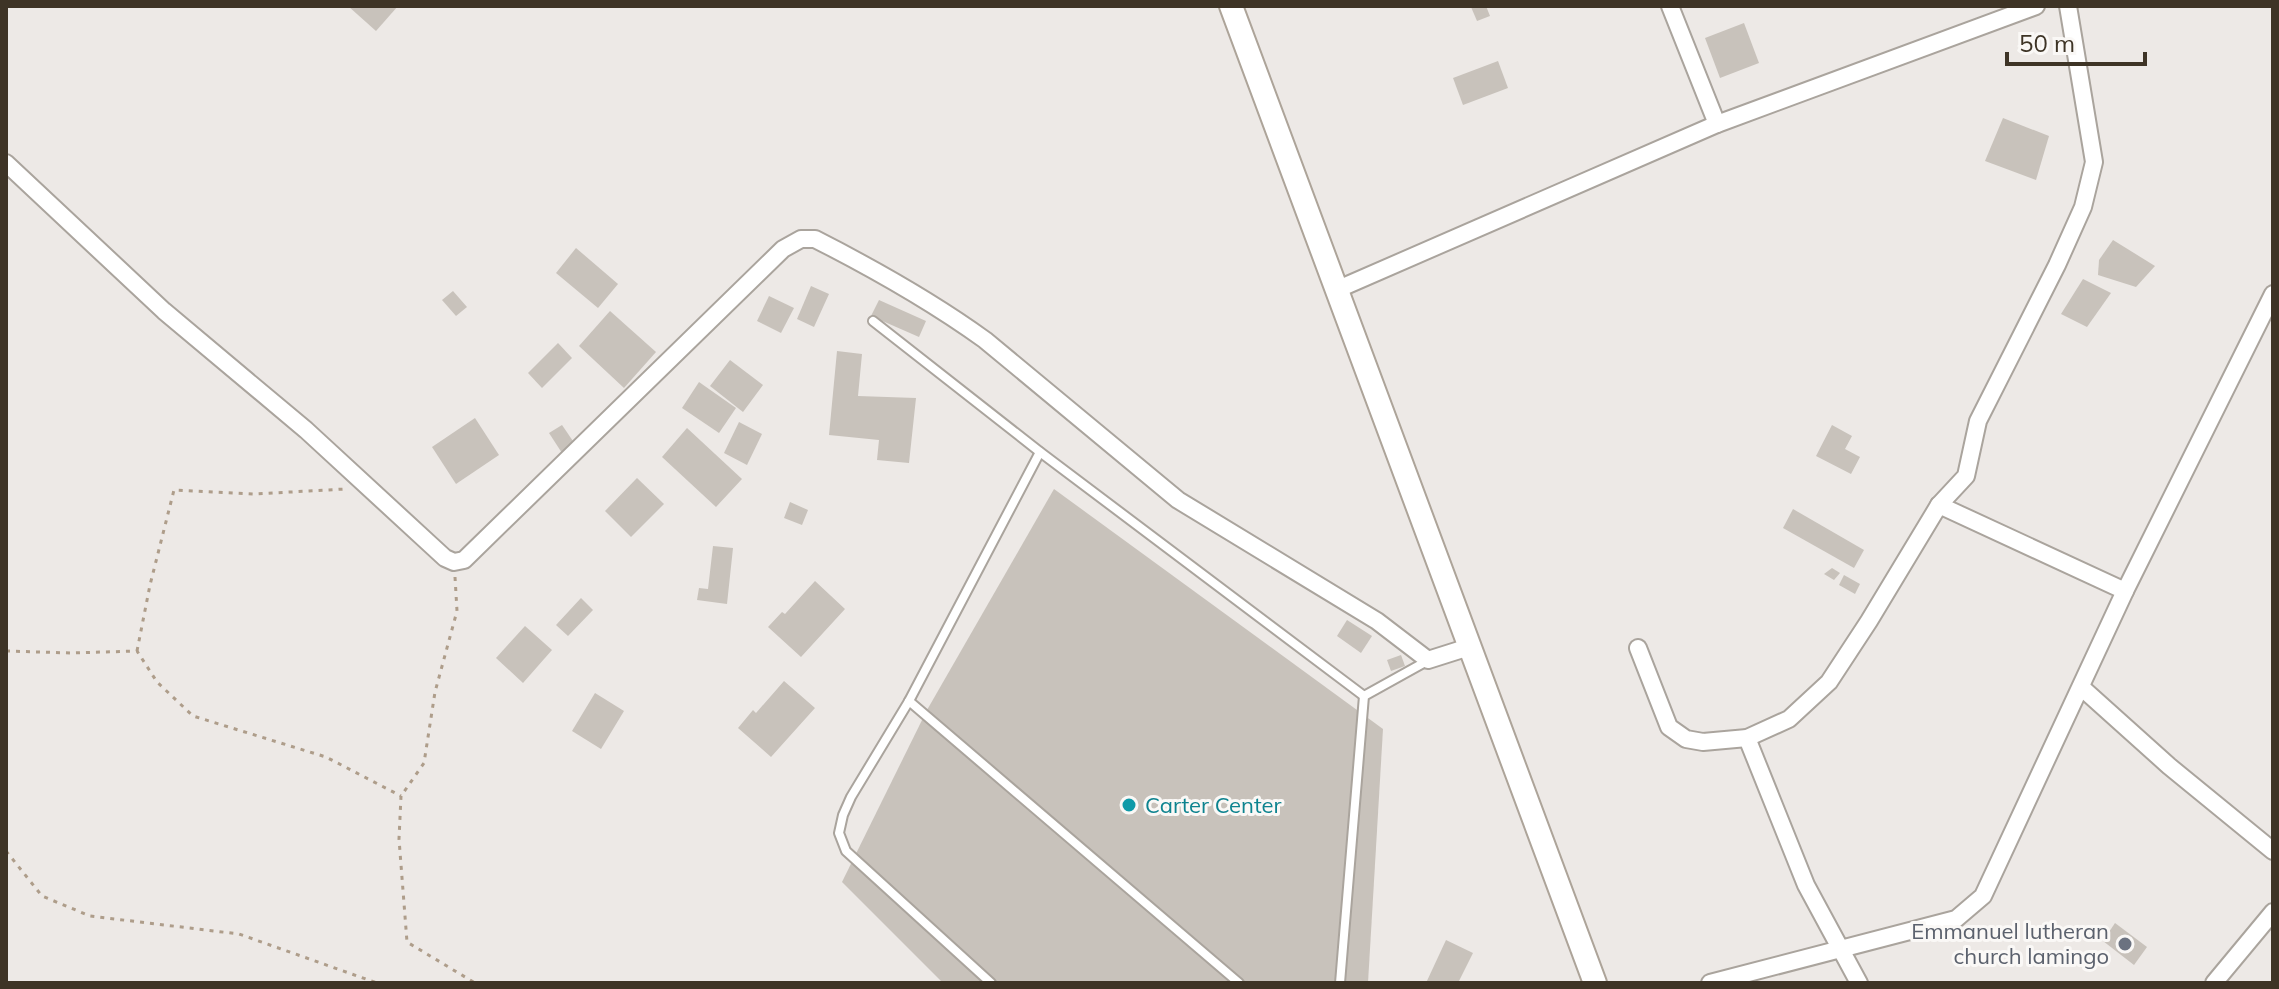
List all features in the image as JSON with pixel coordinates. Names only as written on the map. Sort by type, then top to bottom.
[{"type":"main road","points":[[1231,6],[1595,983]]},
{"type":"street","points":[[1670,6],[1717,124]]},
{"type":"street","points":[[1336,290],[1717,124],[2036,6]]},
{"type":"street","points":[[1638,648],[1669,727],[1686,739],[1703,742],[1747,738],[1789,719],[1829,682],[1939,505],[1966,476],[1978,421],[2083,207],[2094,162],[2068,6]]},
{"type":"street","points":[[6,163],[164,311],[306,430],[445,558],[454,562],[464,560],[783,249],[801,239],[815,239],[942,309],[985,340],[1178,500],[1377,621],[1428,660],[1469,647]]},
{"type":"street","points":[[1710,983],[1956,919],[1983,896],[2125,591],[2273,294]]},
{"type":"street","points":[[1939,505],[2125,591]]},
{"type":"street","points":[[2081,687],[2169,766],[2273,851]]},
{"type":"street","points":[[1747,738],[1806,885],[1859,983]]},
{"type":"street","points":[[2214,983],[2273,912]]},
{"type":"lane","points":[[873,321],[1040,452],[1364,696]]},
{"type":"lane","points":[[991,983],[846,851],[839,833],[851,797],[909,701],[1040,452]]},
{"type":"lane","points":[[1364,696],[1428,660]]},
{"type":"lane","points":[[1340,983],[1364,696]]},
{"type":"lane","points":[[909,701],[1239,983]]},
{"type":"path","points":[[370,488],[254,494],[174,490],[137,651],[157,682],[193,716],[326,757],[401,796]]},
{"type":"path","points":[[454,562],[457,611],[435,692],[424,763],[401,796],[399,839],[407,942],[475,983]]},
{"type":"path","points":[[6,651],[137,651]]},
{"type":"path","points":[[6,851],[42,896],[90,916],[239,934],[377,983]]},
{"type":"building","points":[[348,6],[398,6],[376,31]]},
{"type":"building","points":[[1486,6],[1490,16],[1477,21],[1471,7]]},
{"type":"building","points":[[1744,23],[1759,63],[1720,78],[1705,38]]},
{"type":"building","points":[[1498,61],[1508,88],[1463,105],[1453,78]]},
{"type":"building","points":[[2003,118],[2049,136],[2036,180],[1985,161]]},
{"type":"building","points":[[2113,240],[2155,266],[2136,287],[2098,275],[2099,260]]},
{"type":"building","points":[[576,248],[618,284],[598,308],[556,273]]},
{"type":"building","points":[[2083,279],[2111,293],[2087,327],[2061,314]]},
{"type":"building","points":[[811,286],[829,294],[814,327],[797,319]]},
{"type":"building","points":[[453,291],[467,307],[456,316],[442,300]]},
{"type":"building","points":[[769,296],[794,308],[781,333],[757,321]]},
{"type":"building","points":[[879,300],[926,321],[919,337],[871,316]]},
{"type":"building","points":[[610,311],[656,352],[624,388],[579,346]]},
{"type":"building","points":[[558,343],[572,358],[542,388],[528,373]]},
{"type":"building","points":[[837,351],[862,354],[858,396],[916,398],[909,463],[877,460],[879,440],[829,435]]},
{"type":"building","points":[[730,360],[763,385],[743,412],[710,386]]},
{"type":"building","points":[[699,382],[736,408],[719,433],[682,408]]},
{"type":"building","points":[[475,418],[499,455],[456,484],[432,447]]},
{"type":"building","points":[[739,422],[762,434],[747,465],[724,453]]},
{"type":"building","points":[[562,425],[575,444],[562,453],[549,433]]},
{"type":"building","points":[[1832,425],[1852,436],[1845,449],[1860,457],[1851,474],[1816,456]]},
{"type":"building","points":[[687,428],[742,479],[716,507],[662,457]]},
{"type":"building","points":[[637,478],[664,504],[631,537],[605,511]]},
{"type":"building","name":"Carter Center","points":[[1054,489],[1383,729],[1368,983],[943,983],[842,882],[927,710]]},
{"type":"building","points":[[790,502],[808,510],[802,525],[784,518]]},
{"type":"building","points":[[1793,509],[1864,550],[1854,568],[1783,528]]},
{"type":"building","points":[[713,546],[733,548],[727,604],[697,600],[699,588],[708,589]]},
{"type":"building","points":[[1832,568],[1840,573],[1834,580],[1824,574]]},
{"type":"building","points":[[1844,575],[1860,584],[1855,594],[1839,585]]},
{"type":"building","points":[[815,581],[845,609],[801,657],[768,627],[782,612],[785,614]]},
{"type":"building","points":[[581,598],[593,610],[568,636],[556,625]]},
{"type":"building","points":[[1347,620],[1372,636],[1361,653],[1337,636]]},
{"type":"building","points":[[525,626],[552,650],[523,683],[496,658]]},
{"type":"building","points":[[1401,655],[1405,666],[1391,671],[1387,660]]},
{"type":"building","points":[[784,681],[815,708],[771,757],[738,728]]},
{"type":"building","points":[[595,693],[624,711],[601,749],[572,731]]},
{"type":"building","name":"Emmanuel lutheran church lamingo","points":[[2115,923],[2147,947],[2134,965],[2103,941]]},
{"type":"building","points":[[1446,940],[1473,953],[1458,983],[1426,983]]},
{"type":"place","name":"Carter Center","points":[[1129,805]]},
{"type":"place","name":"Emmanuel lutheran church lamingo","points":[[2125,944]]}]
